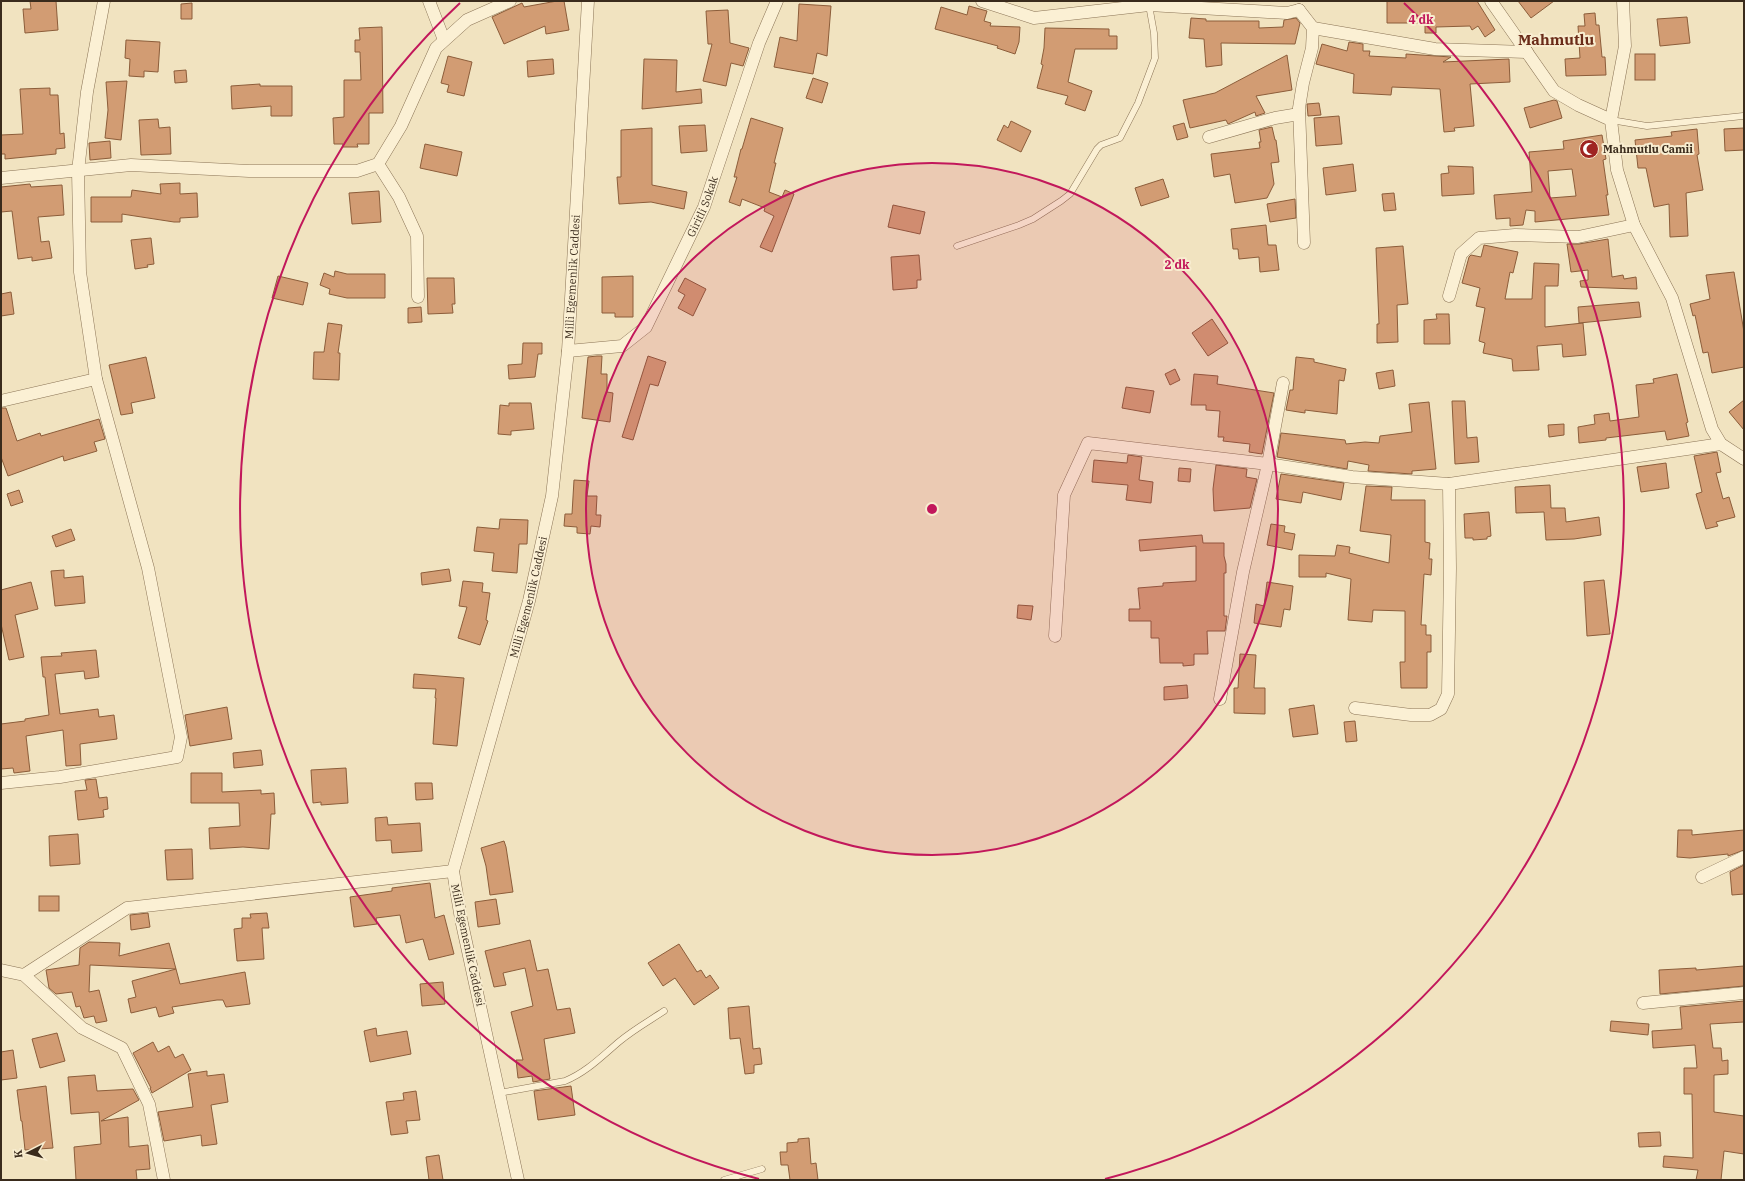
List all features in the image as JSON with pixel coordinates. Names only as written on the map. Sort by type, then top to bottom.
[{"type":"street","points":[[1,783],[60,777],[177,757],[180,737],[148,568],[96,379],[80,272],[78,171],[87,92],[104,1]]},
{"type":"street","points":[[429,1],[444,40]]},
{"type":"street","points":[[1,178],[131,166],[249,171],[357,171],[378,164],[401,126],[436,48],[467,20],[510,1]]},
{"type":"street","name":"Milli Egemenlik Caddesi","points":[[518,1180],[460,919],[453,871],[529,601],[552,496],[568,351],[588,1]]},
{"type":"street","name":"Giritli Sokak","points":[[568,351],[622,346],[646,327],[704,207],[759,44],[777,1]]},
{"type":"street","points":[[982,1],[1034,18],[1149,3],[1287,13],[1300,6],[1313,28],[1312,48],[1303,83],[1299,114],[1304,243]]},
{"type":"street","points":[[1491,1],[1554,91],[1578,105],[1611,120]]},
{"type":"street","points":[[1623,1],[1626,46],[1611,120],[1617,170],[1634,225],[1672,298],[1712,429],[1721,444],[1744,459]]},
{"type":"street","points":[[1313,28],[1435,49],[1527,52]]},
{"type":"street","points":[[1209,137],[1275,118],[1299,114]]},
{"type":"street","points":[[378,164],[399,198],[417,236],[418,297]]},
{"type":"street","points":[[1449,296],[1462,254],[1479,238],[1515,235],[1578,237],[1634,225]]},
{"type":"street","points":[[1,401],[96,379]]},
{"type":"street","points":[[1220,699],[1242,572],[1268,464],[1284,383]]},
{"type":"street","points":[[1055,636],[1064,495],[1088,443],[1268,464],[1352,478],[1449,484],[1721,444]]},
{"type":"street","points":[[1355,708],[1411,715],[1430,715],[1441,709],[1448,694],[1450,568],[1449,484]]},
{"type":"street","points":[[1702,877],[1744,858]]},
{"type":"street","points":[[24,975],[127,908],[453,871]]},
{"type":"street","points":[[1,970],[24,975],[82,1028],[122,1048],[149,1104],[164,1180]]},
{"type":"street","points":[[1643,1003],[1744,993]]},
{"type":"lane","points":[[957,246],[1034,219],[1061,202],[1070,194],[1097,149],[1101,145],[1120,138],[1138,103],[1155,58],[1154,33],[1149,3]]},
{"type":"lane","points":[[1611,120],[1647,126],[1743,116]]},
{"type":"lane","points":[[499,1093],[565,1081],[574,1077],[591,1066],[621,1040],[664,1011]]},
{"type":"lane","points":[[724,1180],[762,1169]]},
{"type":"building","points":[[30,1],[56,1],[58,30],[25,33],[23,9],[31,9]]},
{"type":"building","points":[[564,1],[569,30],[546,34],[545,26],[504,44],[492,17],[522,3],[524,7]]},
{"type":"building","points":[[1387,1],[1477,1],[1495,30],[1485,37],[1478,26],[1472,30],[1470,26],[1436,27],[1436,33],[1425,33],[1425,23],[1387,23]]},
{"type":"building","points":[[1518,1],[1554,1],[1531,18]]},
{"type":"building","points":[[192,3],[192,19],[181,19],[181,4]]},
{"type":"building","points":[[799,4],[831,6],[827,56],[817,53],[813,74],[774,67],[780,37],[797,41]]},
{"type":"building","points":[[969,6],[987,11],[984,21],[991,23],[990,26],[1020,27],[1019,42],[1015,54],[997,48],[998,46],[935,29],[941,7],[967,15]]},
{"type":"building","points":[[728,10],[730,43],[749,48],[743,66],[731,63],[726,86],[703,81],[712,44],[708,44],[706,11]]},
{"type":"building","points":[[1595,13],[1596,25],[1599,25],[1602,57],[1605,57],[1606,75],[1566,76],[1565,59],[1580,58],[1578,26],[1585,26],[1584,14]]},
{"type":"building","points":[[1687,17],[1690,43],[1660,46],[1657,19]]},
{"type":"building","points":[[1191,18],[1206,19],[1206,21],[1259,21],[1259,28],[1283,27],[1284,20],[1296,18],[1300,23],[1295,44],[1221,43],[1222,65],[1206,67],[1204,39],[1189,38]]},
{"type":"building","points":[[382,27],[383,113],[369,113],[369,144],[357,144],[358,147],[343,147],[343,144],[334,144],[333,118],[344,117],[344,80],[361,80],[360,52],[355,52],[355,40],[360,40],[359,28]]},
{"type":"building","points":[[1045,28],[1109,29],[1109,36],[1117,36],[1117,49],[1075,49],[1068,82],[1092,91],[1085,111],[1065,104],[1068,96],[1037,88],[1043,65],[1041,64],[1044,48]]},
{"type":"building","points":[[126,40],[160,42],[158,72],[144,71],[144,77],[129,76],[130,59],[125,58]]},
{"type":"building","points":[[1349,42],[1363,44],[1363,51],[1370,51],[1369,56],[1406,58],[1406,54],[1451,57],[1443,62],[1509,59],[1510,82],[1470,84],[1474,126],[1454,128],[1455,131],[1444,132],[1440,89],[1392,87],[1391,95],[1353,93],[1354,74],[1316,64],[1322,44],[1347,51]]},
{"type":"building","points":[[1635,54],[1655,54],[1655,80],[1635,80]]},
{"type":"building","points":[[1287,55],[1292,90],[1256,96],[1265,113],[1256,116],[1255,112],[1228,124],[1226,120],[1190,128],[1183,100],[1215,93]]},
{"type":"building","points":[[448,56],[472,62],[464,96],[447,92],[449,85],[441,83]]},
{"type":"building","points":[[553,59],[554,74],[528,77],[527,61]]},
{"type":"building","points":[[644,59],[677,60],[676,92],[701,89],[702,103],[642,109]]},
{"type":"building","points":[[186,70],[187,82],[175,83],[174,71]]},
{"type":"building","points":[[813,78],[828,83],[822,103],[806,98]]},
{"type":"building","points":[[127,81],[121,140],[105,138],[108,110],[106,82]]},
{"type":"building","points":[[260,84],[260,86],[292,86],[292,116],[271,116],[271,106],[232,109],[231,86]]},
{"type":"building","points":[[50,88],[50,95],[58,95],[60,134],[64,133],[65,148],[56,149],[56,154],[5,159],[5,154],[1,154],[1,135],[23,134],[20,89]]},
{"type":"building","points":[[1554,100],[1557,101],[1562,118],[1530,128],[1524,108]]},
{"type":"building","points":[[1319,103],[1321,115],[1308,116],[1307,104]]},
{"type":"building","points":[[1339,116],[1342,144],[1316,146],[1314,118]]},
{"type":"building","points":[[751,118],[783,128],[774,163],[776,163],[769,192],[782,197],[785,190],[794,194],[772,252],[760,247],[774,216],[764,211],[765,208],[742,199],[740,206],[729,202],[737,177],[734,177],[741,149]]},
{"type":"building","points":[[158,119],[159,128],[170,127],[171,154],[141,155],[139,120]]},
{"type":"building","points":[[1011,121],[1031,131],[1021,152],[997,140],[1004,125],[1008,128]]},
{"type":"building","points":[[1184,123],[1188,137],[1177,140],[1173,126]]},
{"type":"building","points":[[705,125],[707,151],[681,153],[679,126]]},
{"type":"building","points":[[1272,127],[1276,140],[1279,162],[1271,163],[1274,184],[1267,198],[1235,203],[1230,174],[1214,177],[1211,154],[1260,148],[1259,142],[1261,142],[1259,130]]},
{"type":"building","points":[[652,128],[652,185],[687,192],[684,209],[651,202],[619,204],[617,177],[621,177],[621,130]]},
{"type":"building","points":[[1744,128],[1744,150],[1725,151],[1724,129]]},
{"type":"building","points":[[1697,129],[1699,154],[1697,155],[1703,190],[1686,193],[1688,236],[1670,237],[1669,204],[1654,207],[1646,168],[1638,168],[1635,140],[1672,136],[1671,132]]},
{"type":"building","points":[[1602,135],[1606,159],[1603,160],[1609,215],[1535,222],[1535,211],[1526,210],[1523,225],[1510,226],[1510,218],[1496,219],[1494,195],[1532,192],[1529,152],[1564,149],[1563,141]],"holes":[[[1572,169],[1576,196],[1550,198],[1548,171]]]},
{"type":"building","points":[[110,141],[111,158],[90,160],[89,143]]},
{"type":"building","points":[[425,144],[462,152],[457,176],[420,168]]},
{"type":"building","points":[[1353,164],[1356,191],[1326,195],[1323,168]]},
{"type":"building","points":[[1448,166],[1473,167],[1474,194],[1442,196],[1441,174],[1449,173]]},
{"type":"building","points":[[1163,179],[1169,197],[1141,206],[1135,188]]},
{"type":"building","points":[[180,183],[180,194],[197,193],[198,217],[180,218],[180,222],[174,222],[122,214],[122,222],[91,222],[91,197],[131,197],[132,190],[161,194],[160,184]]},
{"type":"building","points":[[30,184],[31,187],[62,185],[64,215],[38,217],[41,242],[49,241],[52,258],[32,261],[32,257],[18,259],[12,211],[1,212],[1,187]]},
{"type":"building","points":[[379,191],[381,222],[352,224],[349,193]]},
{"type":"building","points":[[1394,193],[1396,210],[1384,211],[1382,194]]},
{"type":"building","points":[[1295,199],[1296,218],[1270,222],[1267,204]]},
{"type":"building","points":[[893,205],[925,212],[920,234],[888,227]]},
{"type":"building","points":[[1266,225],[1268,245],[1276,245],[1279,270],[1260,272],[1259,257],[1239,259],[1238,249],[1233,249],[1231,229]]},
{"type":"building","points":[[151,238],[154,264],[147,265],[148,267],[135,269],[131,240]]},
{"type":"building","points":[[1608,239],[1612,277],[1623,275],[1624,279],[1636,277],[1637,289],[1581,287],[1580,281],[1588,280],[1588,270],[1571,272],[1567,244],[1579,244]]},
{"type":"building","points":[[1484,245],[1518,252],[1513,273],[1510,272],[1505,299],[1532,299],[1534,263],[1559,264],[1558,286],[1545,286],[1545,327],[1583,323],[1586,355],[1563,357],[1562,344],[1537,346],[1539,370],[1513,371],[1512,359],[1483,353],[1485,343],[1479,341],[1485,308],[1476,306],[1480,288],[1462,283],[1469,257],[1471,255],[1481,257]]},
{"type":"building","points":[[1403,246],[1408,304],[1397,305],[1398,342],[1377,343],[1377,324],[1379,324],[1376,248]]},
{"type":"building","points":[[919,255],[921,280],[917,280],[917,288],[893,290],[891,257]]},
{"type":"building","points":[[335,271],[347,274],[385,274],[385,298],[347,298],[329,294],[330,289],[320,285],[324,273],[334,277]]},
{"type":"building","points":[[1734,272],[1744,332],[1744,367],[1712,373],[1708,352],[1703,353],[1695,315],[1693,316],[1690,304],[1710,299],[1706,275]]},
{"type":"building","points":[[278,276],[308,283],[303,305],[272,298]]},
{"type":"building","points":[[633,276],[633,317],[615,317],[615,313],[602,313],[602,277]]},
{"type":"building","points":[[427,278],[454,278],[455,304],[452,304],[453,313],[428,314]]},
{"type":"building","points":[[685,278],[706,289],[693,316],[678,308],[685,295],[678,291]]},
{"type":"building","points":[[11,292],[14,314],[1,316],[1,294]]},
{"type":"building","points":[[1639,302],[1641,317],[1579,323],[1578,307]]},
{"type":"building","points":[[421,307],[422,322],[408,323],[408,308]]},
{"type":"building","points":[[1436,314],[1449,314],[1450,344],[1424,344],[1424,320],[1437,319]]},
{"type":"building","points":[[1212,319],[1228,343],[1208,356],[1192,333]]},
{"type":"building","points":[[328,323],[342,325],[338,353],[340,353],[339,380],[313,379],[314,352],[324,352]]},
{"type":"building","points":[[523,343],[542,343],[542,354],[538,354],[535,377],[509,379],[508,365],[522,364]]},
{"type":"building","points":[[602,356],[601,374],[607,374],[607,392],[613,393],[610,422],[582,418],[588,357]]},
{"type":"building","points":[[648,356],[666,362],[658,386],[650,384],[633,440],[622,437]]},
{"type":"building","points":[[146,357],[155,398],[131,403],[133,413],[121,415],[109,365]]},
{"type":"building","points":[[1296,357],[1314,359],[1314,362],[1346,369],[1344,381],[1339,380],[1337,414],[1305,410],[1305,413],[1286,410],[1290,390],[1293,390]]},
{"type":"building","points":[[1175,369],[1180,380],[1170,385],[1165,374]]},
{"type":"building","points":[[1393,370],[1395,386],[1379,389],[1376,373]]},
{"type":"building","points":[[1194,374],[1218,376],[1217,384],[1274,393],[1262,454],[1249,452],[1250,444],[1223,441],[1224,437],[1218,437],[1220,411],[1206,410],[1206,405],[1191,405]]},
{"type":"building","points":[[1677,374],[1688,422],[1686,423],[1689,436],[1667,440],[1665,431],[1606,438],[1606,440],[1579,443],[1578,427],[1595,424],[1594,415],[1609,413],[1610,421],[1639,417],[1636,385],[1654,383],[1653,379]]},
{"type":"building","points":[[1126,387],[1154,391],[1150,413],[1122,408]]},
{"type":"building","points":[[1744,400],[1744,430],[1729,412]]},
{"type":"building","points":[[1452,401],[1465,401],[1467,438],[1477,437],[1479,462],[1455,464]]},
{"type":"building","points":[[1429,402],[1436,469],[1412,471],[1412,474],[1368,471],[1369,465],[1348,461],[1347,469],[1277,457],[1281,433],[1345,440],[1346,444],[1365,442],[1379,443],[1380,436],[1412,432],[1409,404]]},
{"type":"building","points":[[509,403],[531,403],[534,429],[511,431],[511,435],[498,434],[500,405],[509,406]]},
{"type":"building","points":[[1,408],[6,408],[17,441],[40,433],[41,436],[99,419],[105,439],[94,442],[97,451],[64,461],[63,456],[8,476],[1,457]]},
{"type":"building","points":[[1564,424],[1564,435],[1549,437],[1548,425]]},
{"type":"building","points":[[1717,452],[1721,472],[1716,473],[1723,499],[1729,497],[1735,517],[1716,522],[1718,526],[1706,529],[1696,494],[1702,492],[1694,456]]},
{"type":"building","points":[[1128,455],[1142,457],[1139,480],[1153,482],[1151,503],[1126,500],[1128,485],[1092,482],[1094,460],[1127,463]]},
{"type":"building","points":[[1666,463],[1669,488],[1641,492],[1637,467]]},
{"type":"building","points":[[1216,465],[1247,469],[1246,477],[1257,479],[1250,508],[1214,511],[1213,489]]},
{"type":"building","points":[[1179,468],[1191,469],[1190,482],[1178,481]]},
{"type":"building","points":[[1281,474],[1344,483],[1341,500],[1303,492],[1301,503],[1276,499]]},
{"type":"building","points":[[574,480],[589,481],[587,496],[597,496],[596,515],[601,515],[600,527],[591,526],[590,534],[577,533],[577,527],[564,526],[565,514],[572,514]]},
{"type":"building","points":[[1550,485],[1551,508],[1565,508],[1566,522],[1599,517],[1601,535],[1574,539],[1546,540],[1544,512],[1516,513],[1515,487]]},
{"type":"building","points":[[1366,486],[1392,487],[1391,500],[1425,500],[1425,542],[1430,543],[1429,559],[1432,559],[1431,575],[1424,574],[1421,625],[1426,625],[1426,635],[1431,635],[1431,652],[1427,652],[1427,688],[1401,688],[1400,662],[1405,662],[1405,611],[1373,610],[1372,622],[1348,620],[1351,579],[1326,573],[1326,577],[1299,577],[1299,555],[1335,556],[1337,545],[1350,547],[1349,553],[1389,563],[1391,535],[1360,531]]},
{"type":"building","points":[[19,490],[23,502],[11,506],[7,494]]},
{"type":"building","points":[[1489,512],[1491,536],[1487,537],[1487,539],[1473,540],[1473,538],[1465,538],[1464,514]]},
{"type":"building","points":[[500,519],[528,520],[527,544],[519,544],[517,573],[492,571],[494,553],[474,551],[477,527],[499,529]]},
{"type":"building","points":[[1271,524],[1285,526],[1284,532],[1295,534],[1292,550],[1267,545]]},
{"type":"building","points":[[71,529],[75,540],[56,547],[52,536]]},
{"type":"building","points":[[1202,535],[1203,543],[1224,543],[1226,573],[1224,573],[1224,616],[1227,616],[1225,631],[1207,631],[1208,654],[1194,654],[1194,665],[1183,666],[1183,663],[1160,663],[1159,638],[1151,638],[1151,621],[1129,621],[1129,609],[1140,609],[1138,588],[1163,586],[1163,583],[1196,581],[1196,546],[1140,551],[1139,540]]},
{"type":"building","points":[[449,569],[451,581],[422,585],[421,573]]},
{"type":"building","points":[[64,570],[64,578],[83,576],[85,603],[55,606],[51,571]]},
{"type":"building","points":[[1604,580],[1610,634],[1587,636],[1584,582]]},
{"type":"building","points":[[463,581],[483,583],[482,592],[490,593],[486,620],[488,621],[480,645],[458,638],[467,607],[459,606]]},
{"type":"building","points":[[31,582],[38,609],[15,615],[24,657],[9,660],[1,624],[1,590]]},
{"type":"building","points":[[1267,582],[1293,586],[1290,610],[1284,609],[1281,627],[1254,623],[1256,604],[1264,606]]},
{"type":"building","points":[[1018,605],[1033,606],[1031,620],[1017,618]]},
{"type":"building","points":[[96,650],[99,677],[85,679],[84,671],[55,674],[60,714],[98,709],[99,717],[114,715],[117,739],[80,744],[81,765],[66,766],[63,730],[26,736],[30,771],[14,773],[13,768],[1,769],[1,724],[25,721],[25,719],[49,715],[45,677],[43,677],[41,657],[62,656],[61,653]]},
{"type":"building","points":[[1240,654],[1256,655],[1254,688],[1265,688],[1265,714],[1234,713],[1234,688],[1238,688]]},
{"type":"building","points":[[414,674],[464,678],[457,746],[433,744],[436,689],[413,688]]},
{"type":"building","points":[[1187,685],[1188,698],[1164,700],[1164,687]]},
{"type":"building","points":[[1314,705],[1318,734],[1293,737],[1289,709]]},
{"type":"building","points":[[227,707],[232,739],[190,746],[185,715]]},
{"type":"building","points":[[1355,721],[1357,741],[1346,742],[1344,722]]},
{"type":"building","points":[[261,750],[263,765],[234,768],[233,753]]},
{"type":"building","points":[[346,768],[348,803],[321,805],[321,802],[313,803],[311,770]]},
{"type":"building","points":[[191,773],[222,773],[222,792],[261,790],[261,794],[274,793],[275,814],[271,814],[269,849],[243,847],[210,849],[209,828],[240,826],[239,803],[191,803]]},
{"type":"building","points":[[96,779],[99,798],[107,797],[108,809],[103,810],[104,817],[78,820],[75,791],[87,790],[85,780]]},
{"type":"building","points":[[415,783],[432,783],[433,799],[416,800]]},
{"type":"building","points":[[387,817],[388,825],[420,823],[422,851],[392,853],[391,840],[376,841],[375,818]]},
{"type":"building","points":[[1678,830],[1692,830],[1692,835],[1744,830],[1744,850],[1728,856],[1728,854],[1690,858],[1677,857]]},
{"type":"building","points":[[78,834],[80,864],[50,866],[49,836]]},
{"type":"building","points":[[504,841],[513,892],[490,895],[486,866],[481,848]]},
{"type":"building","points":[[192,849],[193,879],[167,880],[165,850]]},
{"type":"building","points":[[1744,865],[1744,894],[1732,895],[1730,872]]},
{"type":"building","points":[[430,883],[435,918],[444,915],[454,954],[429,960],[423,939],[406,943],[400,915],[376,918],[377,924],[354,927],[350,897],[392,891],[392,888]]},
{"type":"building","points":[[39,896],[59,896],[59,911],[39,911]]},
{"type":"building","points":[[496,899],[500,924],[478,927],[475,902]]},
{"type":"building","points":[[148,913],[150,927],[131,930],[130,915]]},
{"type":"building","points":[[267,913],[269,928],[262,928],[264,959],[237,961],[234,929],[242,928],[242,918],[251,918],[250,914]]},
{"type":"building","points":[[530,940],[537,971],[548,969],[557,1010],[570,1008],[575,1033],[544,1039],[550,1079],[533,1082],[532,1076],[518,1078],[516,1060],[523,1060],[511,1012],[533,1006],[525,968],[503,973],[506,985],[494,987],[485,951]]},
{"type":"building","points":[[89,942],[120,943],[119,956],[169,943],[176,969],[90,965],[89,992],[99,990],[107,1021],[96,1023],[94,1016],[84,1018],[80,1006],[76,1007],[72,992],[56,994],[49,988],[46,970],[79,965],[80,948]]},
{"type":"building","points":[[679,944],[697,972],[701,970],[706,978],[710,975],[719,988],[694,1005],[675,978],[663,986],[648,963]]},
{"type":"building","points":[[1744,966],[1744,986],[1660,994],[1659,970],[1696,968],[1696,970]]},
{"type":"building","points":[[176,969],[180,984],[245,972],[250,1004],[226,1007],[223,1000],[217,1000],[172,1007],[174,1013],[159,1017],[156,1007],[131,1013],[128,999],[136,997],[132,981]]},
{"type":"building","points":[[443,982],[445,1004],[422,1006],[420,984]]},
{"type":"building","points":[[1744,1001],[1744,1022],[1710,1024],[1713,1048],[1721,1048],[1722,1061],[1728,1060],[1728,1074],[1714,1075],[1714,1112],[1744,1116],[1744,1154],[1724,1151],[1721,1180],[1696,1180],[1698,1170],[1663,1167],[1664,1156],[1693,1158],[1692,1094],[1684,1094],[1684,1068],[1697,1068],[1695,1045],[1653,1048],[1652,1031],[1682,1029],[1680,1007]]},
{"type":"building","points":[[749,1006],[753,1049],[760,1048],[762,1064],[754,1065],[754,1073],[745,1074],[740,1038],[730,1039],[728,1008]]},
{"type":"building","points":[[1611,1021],[1649,1024],[1648,1035],[1610,1031]]},
{"type":"building","points":[[376,1028],[377,1036],[407,1031],[411,1054],[370,1062],[364,1031]]},
{"type":"building","points":[[57,1033],[65,1061],[40,1068],[32,1039]]},
{"type":"building","points":[[153,1042],[158,1052],[169,1046],[175,1058],[183,1054],[191,1070],[152,1093],[151,1088],[133,1053]]},
{"type":"building","points":[[13,1050],[17,1078],[1,1080],[1,1052]]},
{"type":"building","points":[[207,1071],[207,1076],[224,1074],[228,1102],[211,1105],[217,1144],[202,1146],[201,1135],[164,1141],[158,1112],[193,1107],[188,1074]]},
{"type":"building","points":[[95,1075],[97,1091],[133,1089],[139,1100],[101,1121],[128,1117],[129,1147],[148,1145],[150,1169],[136,1170],[137,1180],[76,1180],[74,1147],[101,1144],[99,1112],[71,1114],[68,1077]]},
{"type":"building","points":[[46,1086],[53,1148],[25,1150],[17,1090]]},
{"type":"building","points":[[571,1086],[575,1115],[538,1120],[534,1091]]},
{"type":"building","points":[[416,1091],[420,1120],[406,1121],[408,1133],[391,1135],[386,1102],[404,1100],[403,1093]]},
{"type":"building","points":[[1660,1132],[1661,1146],[1639,1147],[1638,1133]]},
{"type":"building","points":[[809,1138],[811,1164],[816,1163],[818,1180],[790,1180],[788,1165],[781,1165],[780,1152],[787,1152],[787,1143],[798,1142],[798,1139]]},
{"type":"building","points":[[439,1155],[443,1180],[429,1180],[426,1157]]},
{"type":"place","name":"Mahmutlu Camii","points":[[1589,149]]},
{"type":"district","name":"Mahmutlu","points":[[1556,39]]}]
